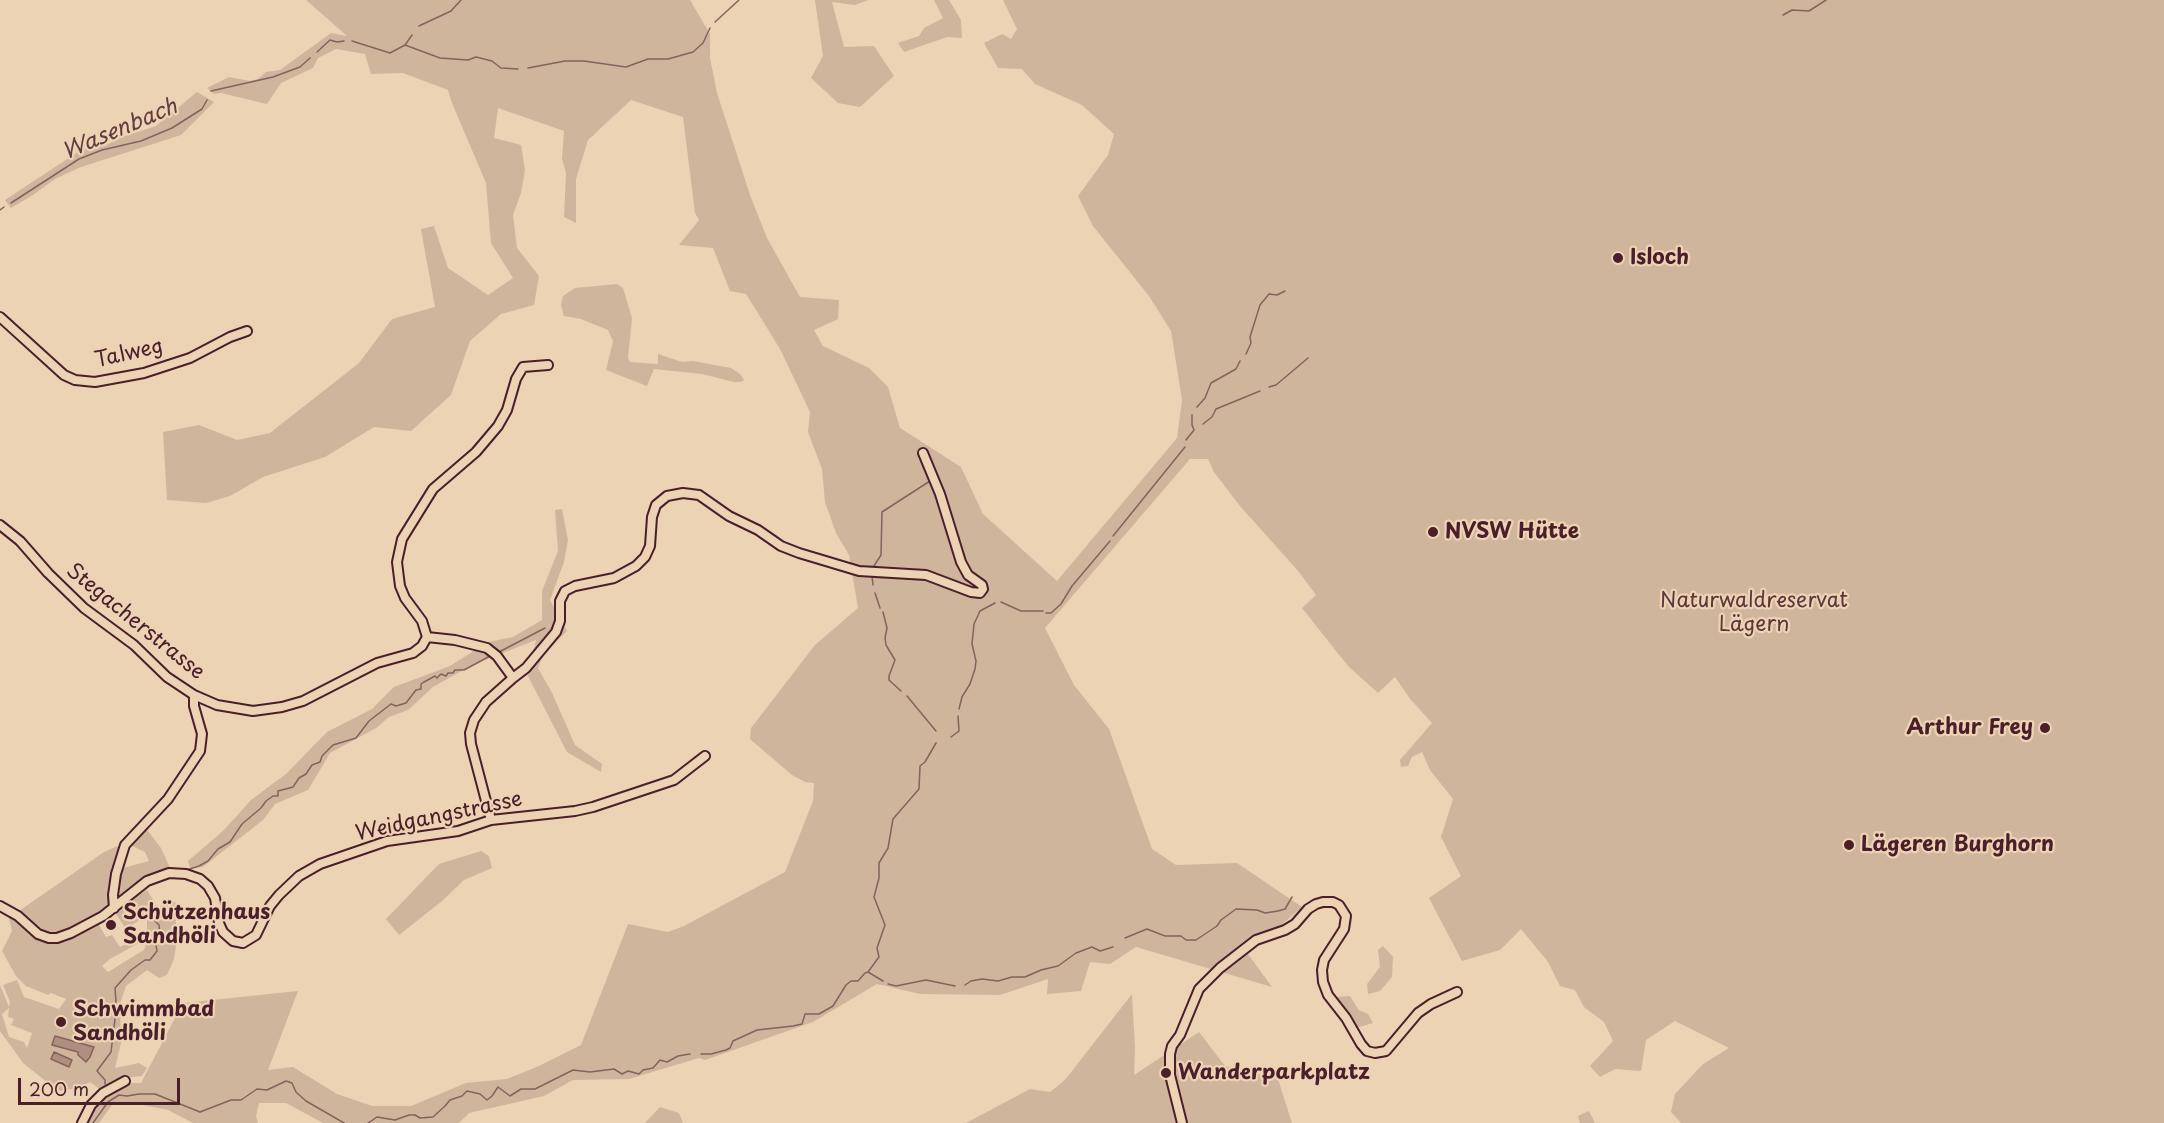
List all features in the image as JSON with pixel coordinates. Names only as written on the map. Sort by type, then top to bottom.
[{"type":"street","name":"Talweg","points":[[0,317],[64,375],[75,380],[95,382],[144,373],[181,361],[247,331]]},
{"type":"street","points":[[513,678],[497,656],[487,648],[455,640],[427,637],[422,621],[405,598],[400,586],[397,562],[402,539],[433,489],[476,452],[498,426],[507,410],[516,379],[523,367],[548,365]]},
{"type":"street","points":[[491,820],[470,733],[474,720],[486,702],[526,668],[556,632],[560,621],[560,602],[565,591],[575,585],[614,578],[639,563],[650,546],[654,508],[662,499],[676,494],[699,495],[729,516],[758,530],[781,546],[799,553],[859,571],[926,575],[971,592],[981,592],[982,585],[968,575],[962,562],[940,494],[923,453]]},
{"type":"street","name":"Stegacherstrasse","points":[[0,525],[20,541],[48,573],[84,608],[134,645],[167,677],[194,695],[217,705],[253,711],[303,701],[377,663],[410,654],[419,648],[427,637]]},
{"type":"street","points":[[0,906],[18,916],[38,934],[53,938],[71,933],[114,908],[112,895],[125,845],[168,799],[201,750],[202,734],[194,706],[194,695]]},
{"type":"street","name":"Weidgangstrasse","points":[[114,908],[151,879],[170,873],[189,874],[200,879],[211,889],[215,898],[219,923],[225,935],[236,943],[246,942],[256,935],[270,906],[279,895],[311,869],[387,842],[458,831],[491,820],[593,807],[674,780],[705,756]]},
{"type":"street","points":[[1182,1123],[1170,1075],[1169,1059],[1172,1046],[1180,1035],[1199,988],[1256,940],[1285,930],[1295,924],[1308,909],[1329,901],[1339,905],[1346,916],[1344,929],[1324,960],[1322,974],[1328,995],[1351,1024],[1367,1051],[1377,1053],[1386,1051],[1420,1010],[1457,992]]},
{"type":"street","points":[[82,1123],[91,1105],[103,1093],[125,1081]]},
{"type":"green space","name":"Naturwaldreservat Lägern","points":[[306,0],[690,0],[710,34],[710,58],[717,93],[750,195],[767,238],[800,297],[839,300],[838,319],[814,330],[823,346],[869,368],[888,387],[900,428],[961,467],[983,514],[1057,581],[1177,438],[1182,400],[1171,331],[1149,296],[1093,226],[1078,196],[1108,155],[1114,134],[1082,105],[1035,84],[1022,69],[998,68],[984,43],[1002,34],[1011,39],[1017,29],[1003,0],[2164,0],[2164,1123],[1681,1123],[1671,1112],[1675,1094],[1703,1064],[1729,1048],[1675,1021],[1646,1040],[1641,1071],[1615,1069],[1600,1077],[1590,1066],[1613,1041],[1604,1022],[1584,1007],[1575,990],[1560,986],[1548,962],[1521,929],[1500,950],[1462,961],[1429,898],[1461,876],[1441,837],[1453,799],[1430,770],[1422,752],[1412,757],[1408,766],[1401,767],[1400,760],[1432,723],[1411,700],[1395,677],[1378,693],[1348,666],[1302,608],[1316,595],[1299,572],[1240,506],[1214,472],[1208,459],[1190,459],[1045,628],[1074,685],[1109,729],[1152,849],[1176,865],[1237,863],[1302,907],[1248,954],[1272,987],[1136,947],[1110,964],[1090,962],[1081,991],[1047,994],[1048,979],[1000,995],[920,994],[877,984],[813,1022],[705,1060],[699,1058],[629,1079],[573,1080],[544,1096],[469,1113],[459,1123],[323,1123],[286,1103],[259,1103],[256,1116],[258,1123],[193,1123],[168,1110],[128,1102],[112,1105],[99,1123],[86,1123],[93,1109],[107,1095],[125,1083],[141,1083],[183,1003],[298,991],[268,1070],[293,1067],[337,1094],[372,1106],[411,1106],[466,1083],[507,1079],[581,1045],[628,924],[668,932],[684,926],[785,872],[813,801],[814,783],[805,782],[792,775],[750,739],[751,728],[815,645],[858,608],[849,555],[836,533],[825,502],[822,469],[808,432],[810,412],[780,349],[746,294],[730,291],[713,248],[679,245],[699,220],[695,213],[683,117],[631,100],[588,140],[576,179],[576,223],[564,217],[566,173],[562,159],[564,131],[498,108],[494,138],[521,145],[525,170],[521,193],[513,215],[517,248],[539,276],[534,305],[501,314],[470,341],[451,395],[411,431],[374,427],[325,457],[263,477],[230,496],[206,503],[167,500],[163,432],[199,425],[237,440],[270,433],[359,363],[392,319],[435,307],[421,229],[434,226],[448,268],[488,295],[513,278],[491,243],[486,183],[448,90],[403,73],[371,74],[365,54],[336,49],[318,58],[313,68],[281,83],[267,104],[221,93],[214,94],[207,88],[229,77],[250,81],[258,79],[266,72],[280,70],[331,33],[347,36]]},
{"type":"green space","points":[[815,0],[868,0],[855,5],[832,2],[844,47],[874,46],[894,76],[860,107],[838,103],[811,78],[823,56]]},
{"type":"green space","points":[[934,0],[949,0],[961,20],[962,38],[947,37],[904,52],[898,43],[919,36],[924,28],[943,18]]},
{"type":"green space","points":[[197,92],[214,102],[181,135],[81,167],[55,179],[11,208],[5,200],[81,150],[104,146],[122,137],[156,126]]},
{"type":"green space","points":[[617,284],[623,288],[632,318],[628,358],[630,362],[658,364],[658,354],[682,362],[693,361],[731,368],[744,380],[734,382],[702,374],[654,369],[647,386],[606,370],[613,341],[608,330],[581,319],[564,316],[561,305],[563,296],[575,288]]},
{"type":"green space","points":[[562,509],[568,540],[564,562],[550,600],[567,631],[544,654],[538,668],[575,745],[602,764],[601,772],[567,752],[528,676],[536,640],[472,665],[433,687],[408,710],[389,717],[376,728],[330,753],[308,790],[275,804],[263,820],[203,867],[190,868],[188,861],[224,830],[251,800],[286,774],[327,732],[372,709],[394,687],[450,666],[488,642],[513,637],[542,620],[542,591],[558,551],[555,510]]},
{"type":"green space","points":[[145,827],[161,848],[171,870],[153,875],[134,886],[116,904],[95,918],[106,937],[112,935],[120,947],[145,935],[146,939],[102,966],[108,972],[144,950],[147,940],[147,915],[126,929],[114,911],[147,890],[157,907],[155,910],[170,900],[176,903],[176,946],[174,959],[167,975],[159,978],[147,970],[126,986],[120,1004],[121,1043],[115,1068],[139,1063],[147,1068],[142,1076],[123,1078],[101,1090],[90,1082],[79,1088],[58,1091],[23,1063],[0,1031],[0,985],[9,1007],[10,1002],[3,985],[17,980],[24,997],[59,1009],[66,999],[26,986],[16,976],[2,951],[12,931],[9,918],[104,852],[118,846],[123,868],[149,861],[145,852],[128,844]],"holes":[[[9,1008],[8,1017],[14,1019],[11,1025],[32,1033],[27,1048],[24,1042],[9,1037],[2,1014]]]},
{"type":"green space","points":[[481,851],[489,856],[492,868],[464,880],[442,901],[399,935],[386,919],[439,864]]},
{"type":"green space","points":[[1383,946],[1393,957],[1392,977],[1380,991],[1368,994],[1367,984],[1380,967],[1378,950]]},
{"type":"green space","points":[[1132,994],[1134,1075],[1199,1032],[1225,1066],[1278,1079],[1292,1123],[966,1123],[1030,1089],[1050,1092],[1065,1080]]},
{"type":"green space","points":[[1350,996],[1359,1010],[1368,1014],[1373,1023],[1356,1028],[1336,997]]},
{"type":"green space","points":[[660,1107],[679,1113],[683,1123],[645,1123]]},
{"type":"green space","points":[[1589,1111],[1595,1123],[1580,1123],[1578,1116]]},
{"type":"shaded area","points":[[55,1036],[94,1047],[90,1057],[86,1062],[78,1055],[78,1052],[52,1045]]},
{"type":"shaded area","points":[[54,1052],[72,1060],[69,1067],[51,1059]]},
{"type":"waterway","points":[[419,26],[451,11],[461,0]]},
{"type":"waterway","points":[[715,22],[739,0]]},
{"type":"waterway","points":[[1783,15],[1792,10],[1809,11],[1826,0]]},
{"type":"waterway","points":[[528,68],[565,61],[584,61],[626,67],[648,59],[668,59],[693,52],[703,43],[710,28]]},
{"type":"waterway","name":"Wasenbach","points":[[352,41],[390,53],[405,45],[412,35]]},
{"type":"waterway","name":"Wasenbach","points":[[317,52],[330,40],[344,41]]},
{"type":"waterway","points":[[405,45],[440,58],[468,60],[476,57],[492,61],[501,68],[518,69]]},
{"type":"waterway","name":"Wasenbach","points":[[211,91],[273,77],[300,67],[310,58]]},
{"type":"waterway","name":"Wasenbach","points":[[11,203],[79,159],[102,150],[141,141],[172,128],[202,109],[207,100]]},
{"type":"waterway","name":"Wasenbach","points":[[0,210],[4,207]]},
{"type":"waterway","points":[[1246,354],[1260,305],[1269,294],[1277,295],[1285,291]]},
{"type":"waterway","points":[[1269,387],[1276,385],[1308,358]]},
{"type":"waterway","points":[[1197,407],[1205,398],[1211,383],[1236,369],[1240,361]]},
{"type":"waterway","points":[[1203,424],[1212,417],[1216,409],[1260,391]]},
{"type":"waterway","points":[[1186,440],[1194,430],[1192,415]]},
{"type":"waterway","points":[[1113,536],[1185,447]]},
{"type":"waterway","points":[[872,569],[881,555],[882,512],[930,481]]},
{"type":"waterway","points":[[1046,613],[1051,613],[1061,604],[1072,586],[1110,541]]},
{"type":"waterway","points":[[872,576],[873,585]]},
{"type":"waterway","points":[[875,593],[880,608]]},
{"type":"waterway","points":[[1001,602],[1021,611],[1043,611]]},
{"type":"waterway","points":[[959,709],[975,669],[976,661],[972,644],[974,624],[980,611],[995,603]]},
{"type":"waterway","points":[[883,612],[887,628],[886,645],[895,660],[889,680],[901,691]]},
{"type":"waterway","points":[[499,652],[545,628]]},
{"type":"waterway","points":[[184,871],[208,861],[218,849],[230,842],[242,824],[266,801],[273,796],[278,796],[278,791],[293,787],[312,765],[320,762],[322,756],[333,745],[356,738],[369,721],[391,704],[396,706],[406,703],[416,690],[421,689],[421,684],[435,676],[437,678],[441,674],[446,676],[455,670],[464,670],[490,656]]},
{"type":"waterway","points":[[907,696],[936,731]]},
{"type":"waterway","points":[[951,737],[959,731],[958,716]]},
{"type":"waterway","points":[[868,972],[879,957],[877,948],[885,925],[874,897],[879,878],[879,863],[888,848],[893,819],[919,789],[920,766],[925,762],[936,743]]},
{"type":"waterway","name":"Wasenbach","points":[[1125,938],[1147,929],[1165,936],[1181,936],[1186,940],[1196,940],[1236,909],[1257,910],[1265,913],[1278,911],[1285,909],[1292,897]]},
{"type":"waterway","points":[[105,1084],[105,1080],[97,1071],[111,1052],[115,1019],[112,1009],[116,1002],[115,988],[131,970],[145,960],[150,960],[157,951],[155,939],[160,934],[159,925],[152,918]]},
{"type":"waterway","name":"Wasenbach","points":[[965,985],[982,979],[998,981],[1012,977],[1025,977],[1058,966],[1076,953],[1092,947],[1100,951],[1113,947]]},
{"type":"waterway","name":"Wasenbach","points":[[701,1054],[726,1050],[730,1048],[733,1041],[757,1030],[802,1024],[805,1014],[819,1014],[833,1006],[846,985],[851,981],[858,981],[865,973],[868,972],[883,981]]},
{"type":"waterway","name":"Wasenbach","points":[[888,984],[896,986],[926,980],[955,986]]},
{"type":"waterway","name":"Wasenbach","points":[[368,1123],[377,1117],[395,1120],[409,1115],[420,1118],[433,1117],[450,1100],[462,1096],[467,1091],[480,1094],[487,1100],[498,1087],[510,1096],[521,1089],[535,1089],[573,1070],[590,1072],[614,1069],[622,1074],[628,1071],[639,1074],[643,1070],[653,1068],[660,1060],[667,1062],[678,1056],[690,1054]]},
{"type":"waterway","name":"Wasenbach","points":[[93,1123],[108,1102],[119,1095],[155,1094],[200,1112],[231,1100],[241,1100],[257,1089],[267,1090],[286,1081],[292,1083],[296,1092],[306,1101],[344,1123]]},
{"type":"place","name":"Isloch","points":[[1618,258]]},
{"type":"place","name":"NVSW Hütte","points":[[1433,532]]},
{"type":"place","name":"Arthur Frey","points":[[2045,728]]},
{"type":"place","name":"Lägeren Burghorn","points":[[1849,845]]},
{"type":"place","name":"Schützenhaus Sandhöli","points":[[111,925]]},
{"type":"place","name":"Schwimmbad Sandhöli","points":[[61,1022]]},
{"type":"place","name":"Wanderparkplatz","points":[[1166,1073]]}]
